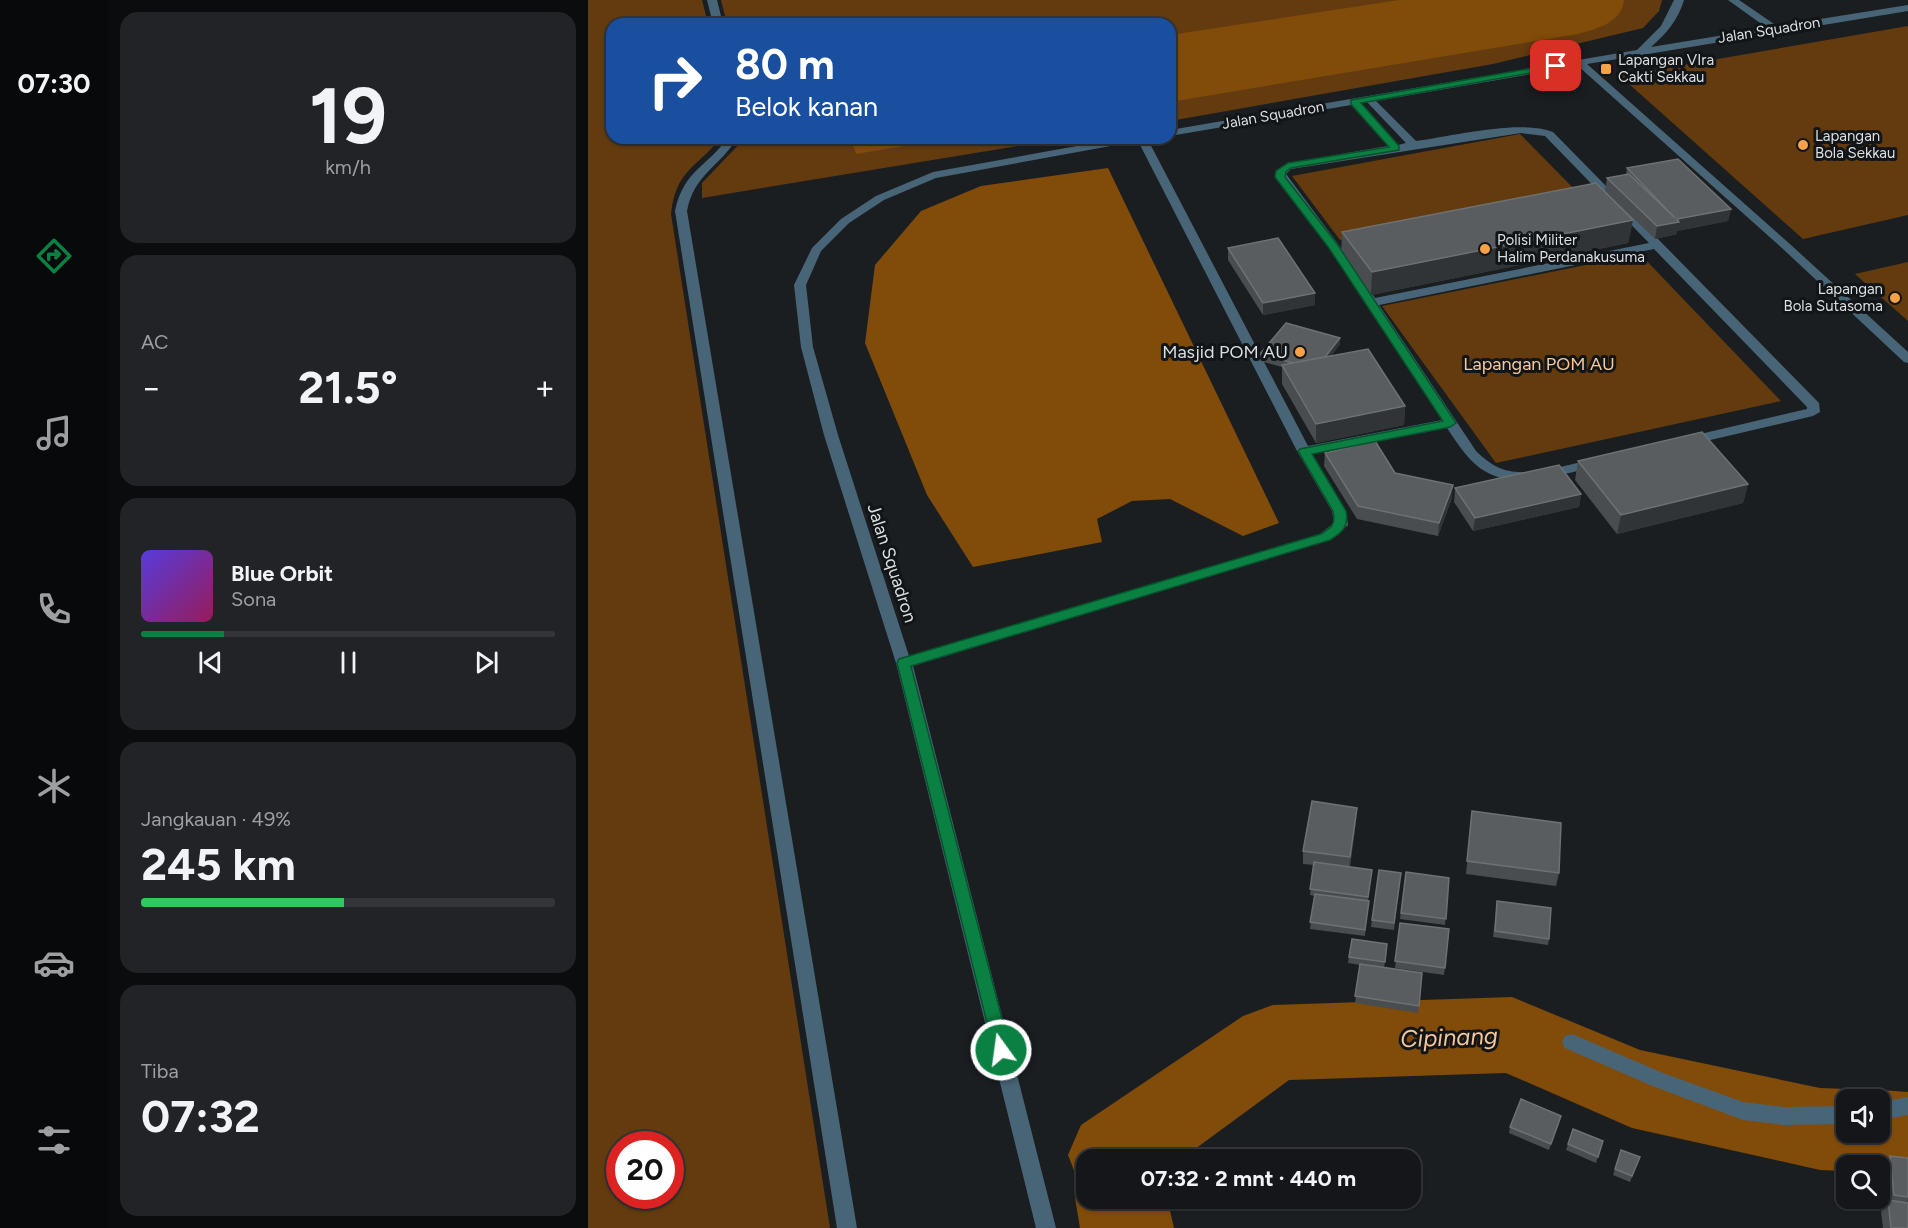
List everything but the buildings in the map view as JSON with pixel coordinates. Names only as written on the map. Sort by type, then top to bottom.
[{"type":"street","points":[[712,0],[716,18]]},
{"type":"street","points":[[1641,51],[1662,33],[1677,10],[1680,0]]},
{"type":"street","points":[[1733,0],[1775,29]]},
{"type":"street","name":"Jalan Squadron","points":[[1176,132],[1641,51],[1908,8]]},
{"type":"street","points":[[1579,62],[1908,359]]},
{"type":"street","points":[[1369,99],[1414,145]]},
{"type":"street","points":[[1354,102],[1395,148]]},
{"type":"street","points":[[1521,130],[1541,131],[1549,134],[1599,194],[1656,245],[1814,406],[1813,412],[1539,476],[1501,476],[1486,470],[1471,454],[1370,303],[1339,245],[1280,177],[1281,171],[1288,166],[1395,148],[1521,130]]},
{"type":"street","points":[[729,144],[690,184],[683,197],[681,211],[848,1228]]},
{"type":"street","name":"Jalan Squadron","points":[[1046,1228],[904,663],[831,435],[807,347],[800,285],[816,250],[844,221],[880,198],[933,175],[1106,144]]},
{"type":"street","points":[[904,663],[1326,537],[1341,525],[1339,511],[1304,451],[1143,144]]},
{"type":"street","points":[[1370,303],[1656,245]]},
{"type":"street","points":[[1304,451],[1450,423]]},
{"type":"street","points":[[1572,1042],[1657,1079],[1743,1111],[1784,1116],[1836,1115]]},
{"type":"street","points":[[1890,1109],[1908,1106]]},
{"type":"green space","points":[[588,0],[702,0],[706,18],[606,18],[606,144],[716,144],[682,179],[677,188],[671,214],[830,1228],[588,1228]]},
{"type":"green space","points":[[721,0],[1662,0],[1659,11],[1643,28],[1493,64],[1176,120],[1176,18],[726,18]]},
{"type":"green space","name":"Lapangan Bola Sekkau","points":[[1908,26],[1908,215],[1803,239],[1620,76]]},
{"type":"green space","points":[[1520,134],[1579,194],[1340,240],[1292,176]]},
{"type":"green space","points":[[739,144],[1030,144],[702,198],[702,183]]},
{"type":"green space","name":"Lapangan POM AU","points":[[1640,254],[1781,401],[1496,463],[1382,306]]},
{"type":"green space","name":"Lapangan Bola Sutasoma","points":[[1908,262],[1908,321],[1855,274]]},
{"type":"shaded area","points":[[1399,0],[1624,0],[1622,8],[1613,20],[1578,34],[1176,101],[1176,34]]},
{"type":"shaded area","points":[[853,144],[916,144],[856,154]]},
{"type":"shaded area","points":[[1108,168],[1279,523],[1243,536],[1170,499],[1132,501],[1097,519],[1102,542],[973,567],[927,495],[865,343],[875,265],[921,211],[981,186]]},
{"type":"waterway","name":"Cipinang","points":[[1122,1149],[1273,1043],[1512,1035],[1632,1088],[1820,1129],[1836,1130]]},
{"type":"waterway","name":"Cipinang","points":[[1890,1132],[1908,1133]]},
{"type":"waterway","name":"Cipinang","points":[[1123,1209],[1127,1228]]},
{"type":"place","name":"Lapangan VIra Cakti Sekkau","points":[[1606,69]]},
{"type":"place","name":"Lapangan Bola Sekkau","points":[[1803,145]]},
{"type":"place","name":"Polisi Militer Halim Perdanakusuma","points":[[1485,249]]},
{"type":"place","name":"Lapangan Bola Sutasoma","points":[[1895,298]]},
{"type":"place","name":"Masjid POM AU","points":[[1300,352]]},
{"type":"route","points":[[1001,1050],[904,663],[1326,537],[1338,530],[1341,525],[1339,511],[1304,451],[1450,423],[1334,246],[1280,177],[1281,171],[1288,166],[1395,148],[1354,102],[1556,66]]}]
